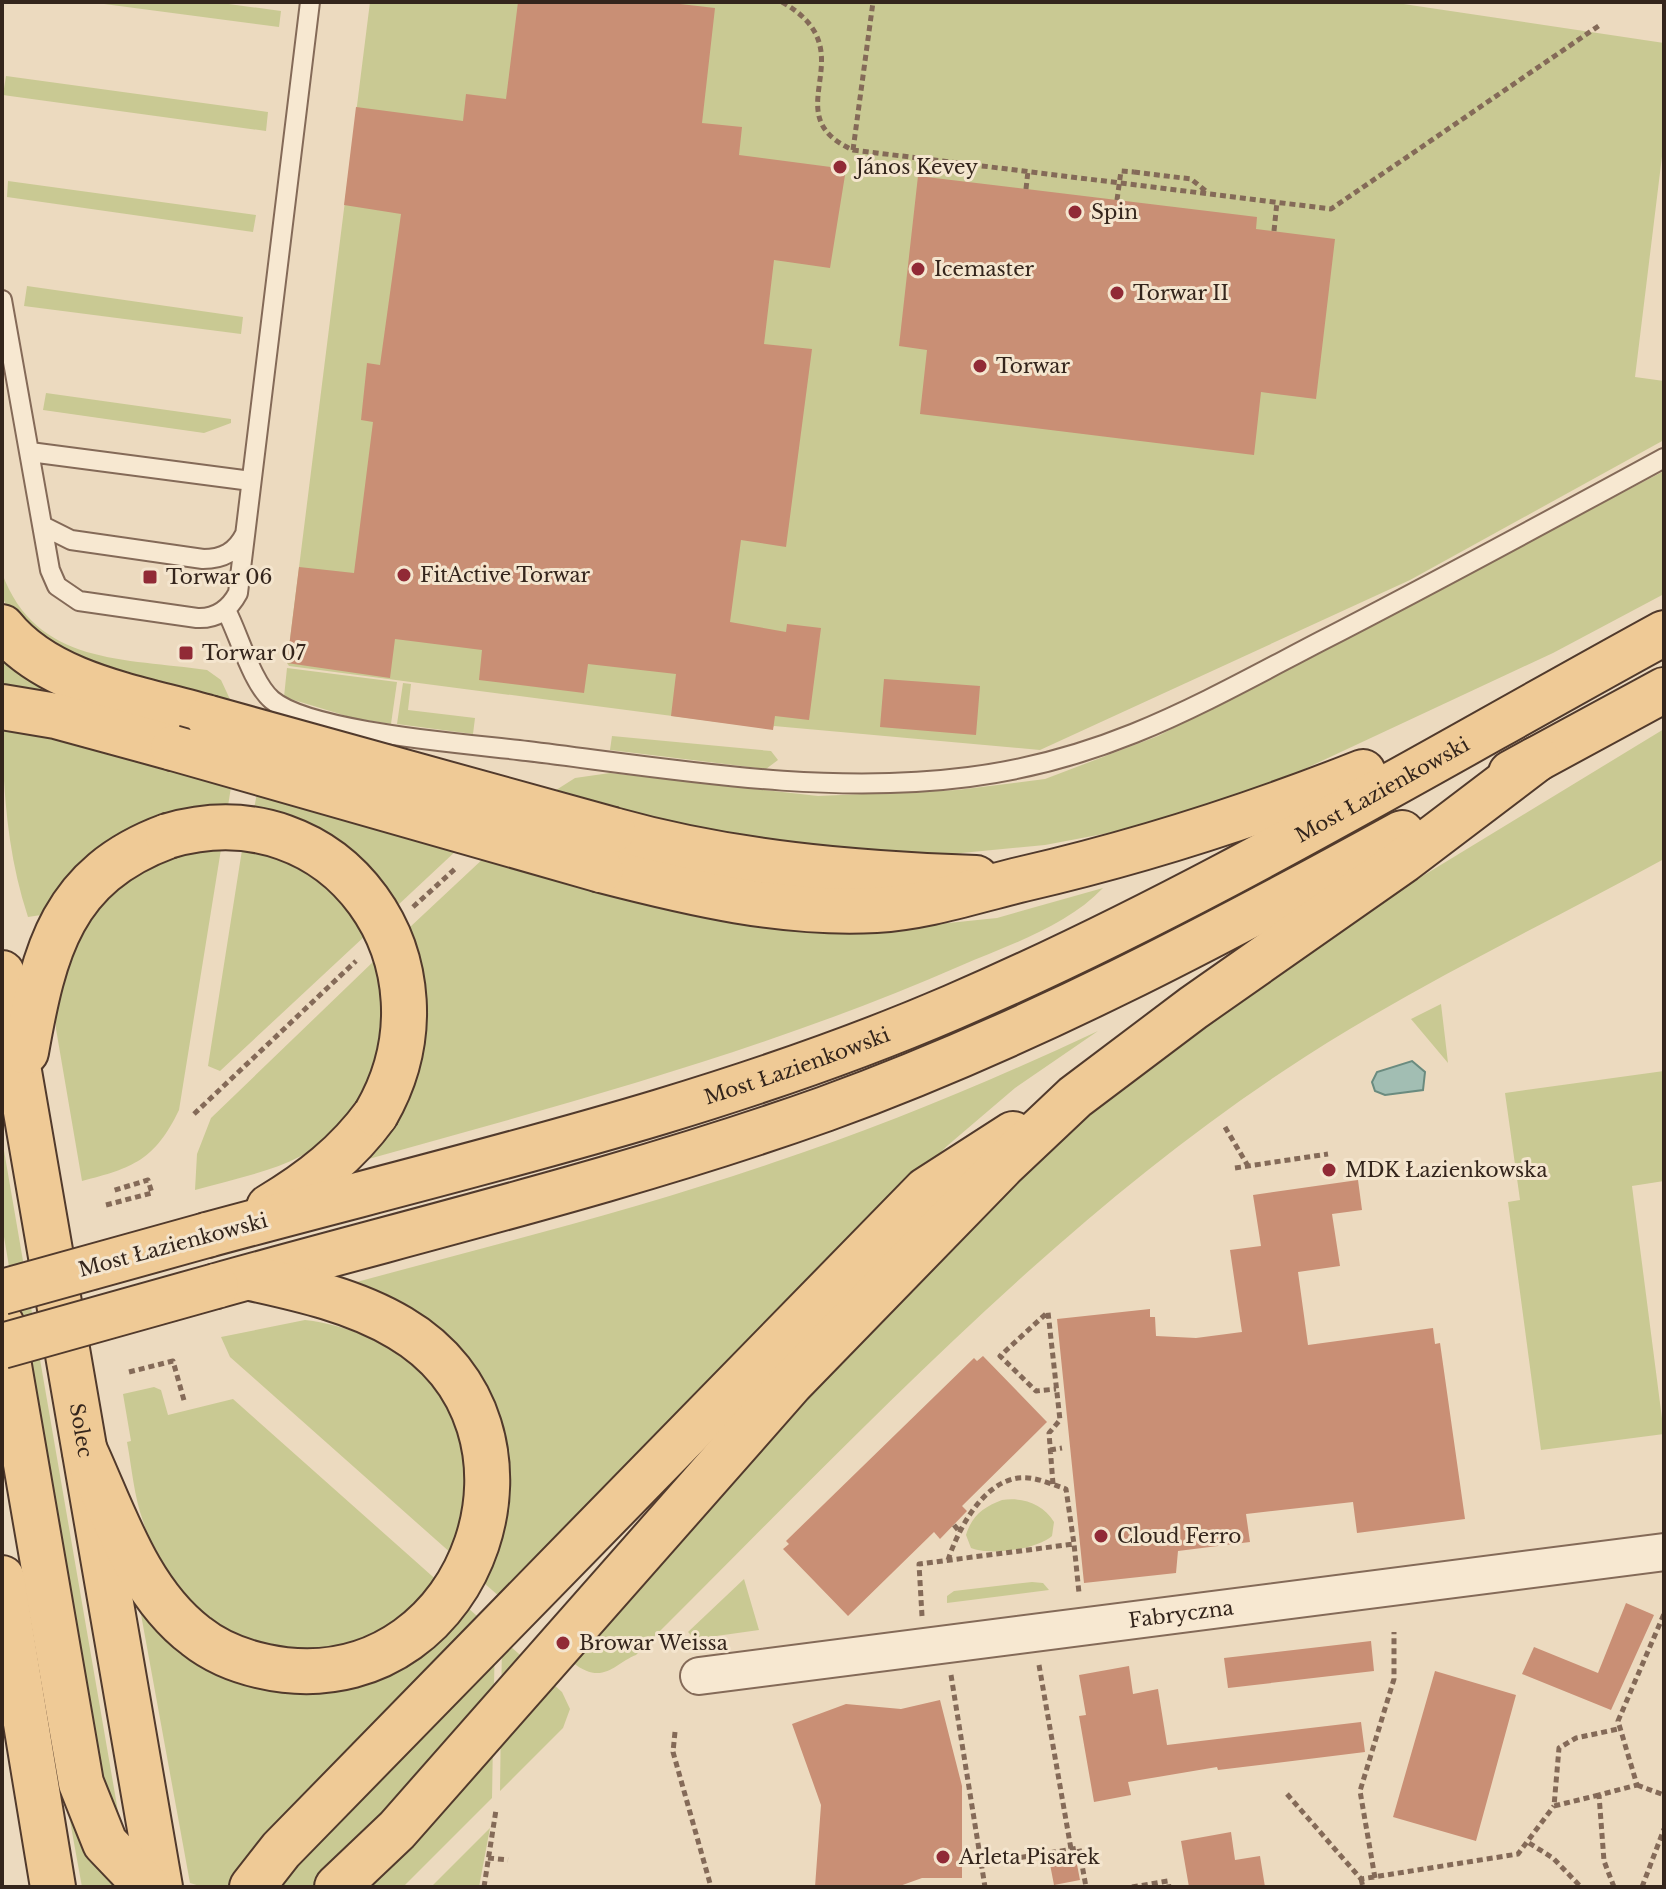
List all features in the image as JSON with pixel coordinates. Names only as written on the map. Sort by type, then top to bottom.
[{"type":"main road","points":[[2,627],[36,656],[73,676],[607,850],[728,899],[839,910],[946,901],[1022,879],[1091,864],[1213,828],[1536,702],[1664,633]]},
{"type":"main road","points":[[2,1346],[703,1150],[826,1108],[969,1053],[1239,921],[1664,690]]},
{"type":"main road","name":"Most Łazienkowski","points":[[2,1292],[692,1102],[843,1050],[952,1008],[1145,916],[1536,702]]},
{"type":"main road","points":[[2,707],[81,722],[607,850]]},
{"type":"main road","points":[[337,1887],[397,1830],[791,1383],[1004,1164],[1075,1097],[1193,1008],[1404,860],[1537,759]]},
{"type":"main road","points":[[21,1082],[37,991],[58,927],[96,877],[126,855],[168,836],[225,827],[279,837],[328,862],[372,904],[397,955],[406,1008],[398,1065],[376,1114],[356,1140],[325,1169],[221,1231]]},
{"type":"main road","name":"Solec","points":[[2,973],[160,1887]]},
{"type":"main road","points":[[252,1887],[281,1850],[926,1190],[963,1163],[1075,1097]]},
{"type":"main road","points":[[85,1451],[148,1584],[195,1636],[221,1652],[265,1667],[302,1671],[353,1664],[399,1644],[426,1623],[450,1598],[478,1545],[488,1498],[482,1439],[460,1387],[424,1346],[379,1317],[309,1292],[232,1282]]},
{"type":"main road","points":[[2,1325],[79,1773],[95,1823],[117,1859],[147,1887]]},
{"type":"main road","points":[[2,1578],[53,1887]]},
{"type":"street","name":"Fabryczna","points":[[699,1676],[1664,1552]]},
{"type":"lane","points":[[2,300],[51,575],[57,586],[71,597],[197,618],[217,615],[226,610],[238,593],[310,2]]},
{"type":"lane","points":[[30,452],[251,481]]},
{"type":"lane","points":[[226,610],[257,683],[270,699],[298,713],[361,730],[778,780],[886,783],[968,777],[1075,757],[1144,732],[1370,616],[1664,458]]},
{"type":"lane","points":[[43,526],[71,540],[203,559],[224,556],[233,551],[245,534]]},
{"type":"path","points":[[782,2],[812,25],[820,40],[817,111],[821,127],[834,142],[853,150],[1331,209],[1600,25]]},
{"type":"path","points":[[853,150],[873,2]]},
{"type":"path","points":[[1026,189],[1028,171]]},
{"type":"path","points":[[1117,200],[1121,171],[1191,179],[1207,193]]},
{"type":"path","points":[[1274,231],[1277,202]]},
{"type":"path","points":[[1225,1127],[1248,1166]]},
{"type":"path","points":[[1235,1168],[1328,1154]]},
{"type":"path","points":[[106,1205],[152,1193],[148,1180],[112,1191]]},
{"type":"path","points":[[1053,1484],[1049,1433],[1060,1420],[1048,1312],[1000,1356],[1036,1391],[1056,1389]]},
{"type":"path","points":[[129,1372],[173,1361],[185,1404]]},
{"type":"path","points":[[1050,1450],[1062,1448]]},
{"type":"path","points":[[948,1560],[959,1531],[975,1508],[1008,1481],[1035,1478],[1066,1489],[1079,1597]]},
{"type":"path","points":[[954,1525],[959,1531]]},
{"type":"path","points":[[922,1617],[919,1564],[1074,1544]]},
{"type":"path","points":[[1637,1785],[1618,1729],[1664,1614]]},
{"type":"path","points":[[1375,1878],[1360,1791],[1394,1679],[1394,1632]]},
{"type":"path","points":[[1038,1660],[1071,1849]]},
{"type":"path","points":[[951,1672],[985,1887]]},
{"type":"path","points":[[1361,1879],[1518,1854],[1554,1806],[1559,1748],[1576,1738],[1618,1729]]},
{"type":"path","points":[[675,1732],[673,1752],[711,1887]]},
{"type":"path","points":[[1554,1806],[1637,1785],[1664,1795]]},
{"type":"path","points":[[1287,1794],[1361,1879],[1363,1887]]},
{"type":"path","points":[[1599,1795],[1604,1861],[1614,1887]]},
{"type":"path","points":[[484,1887],[496,1810]]},
{"type":"path","points":[[1642,1887],[1664,1829]]},
{"type":"path","points":[[1529,1843],[1553,1858],[1581,1887]]},
{"type":"path","points":[[981,1864],[1079,1848],[1086,1887]]},
{"type":"path","points":[[488,1858],[508,1860]]},
{"type":"path","points":[[1132,1887],[1168,1881],[1169,1887]]},
{"type":"green space","points":[[89,2],[214,2],[281,11],[279,27]]},
{"type":"green space","name":"Torwar","points":[[370,2],[1390,2],[1664,43],[1664,140],[1635,377],[1664,381],[1664,440],[1410,580],[1040,750],[774,726],[771,729],[289,666]]},
{"type":"green space","points":[[6,76],[268,112],[266,131],[3,95]]},
{"type":"green space","points":[[8,181],[256,215],[253,232],[7,197]]},
{"type":"green space","points":[[27,286],[243,317],[241,334],[24,306]]},
{"type":"green space","points":[[46,393],[231,419],[231,423],[204,433],[43,410]]},
{"type":"green space","points":[[1664,471],[1664,594],[1553,653],[1298,772],[1263,787],[1140,827],[1045,845],[941,855],[766,847],[553,792],[575,778],[610,773],[818,796],[957,790],[1045,779],[1158,736]]},
{"type":"green space","points":[[2,573],[17,603],[37,626],[60,641],[116,659],[207,670],[221,680],[234,708],[142,682],[71,655],[40,638],[17,619],[3,598]]},
{"type":"green space","points":[[2,656],[237,750],[179,1110],[161,1140],[141,1159],[82,1181],[56,1029],[56,1013],[69,950],[162,816],[137,827],[41,915],[28,917],[7,821]]},
{"type":"green space","points":[[287,668],[397,682],[391,724],[353,718],[284,697]]},
{"type":"green space","points":[[403,683],[411,684],[408,710],[475,718],[473,734],[397,724]]},
{"type":"green space","points":[[1664,729],[1664,859],[1377,1013],[1285,1070],[1197,1132],[1028,1271],[947,1346],[636,1655],[600,1673],[592,1673],[572,1662],[801,1403],[1014,1179],[1142,1068],[1329,933]]},
{"type":"green space","points":[[612,736],[771,751],[778,760],[766,769],[610,750]]},
{"type":"green space","points":[[257,793],[458,849],[397,906],[369,872],[334,844],[295,822],[254,809]]},
{"type":"green space","points":[[242,850],[282,861],[314,879],[340,903],[366,935],[220,1071],[208,1066]]},
{"type":"green space","points":[[486,856],[890,929],[997,918],[1103,888],[1072,913],[1036,934],[814,1024],[666,1074],[365,1160],[403,1106],[423,1050],[425,992],[409,928]]},
{"type":"green space","points":[[376,959],[382,987],[380,1043],[361,1096],[345,1120],[325,1140],[301,1156],[262,1172],[195,1190],[197,1154],[211,1118]]},
{"type":"green space","points":[[1441,1004],[1448,1063],[1411,1019]]},
{"type":"green space","points":[[1098,1031],[1015,1088],[947,1146],[500,1597],[484,1583],[497,1550],[505,1516],[507,1481],[504,1446],[496,1413],[481,1381],[461,1352],[434,1327],[405,1308],[353,1283],[616,1212],[772,1163],[937,1102]]},
{"type":"green space","points":[[1664,1071],[1664,1181],[1632,1186],[1664,1434],[1541,1450],[1508,1202],[1520,1200],[1505,1093]]},
{"type":"green space","points":[[2,1139],[131,1887],[82,1887],[42,1666],[52,1521],[2,1225]]},
{"type":"green space","points":[[305,1320],[339,1327],[371,1339],[400,1356],[424,1377],[444,1403],[459,1432],[466,1465],[466,1501],[452,1554],[230,1357],[221,1337]]},
{"type":"green space","points":[[154,1387],[161,1390],[168,1415],[233,1399],[495,1632],[492,1798],[403,1887],[203,1887],[190,1883],[140,1609],[358,1684],[347,1643],[310,1649],[277,1648],[246,1641],[218,1627],[194,1609],[173,1584],[156,1555],[143,1521],[127,1442],[131,1441],[123,1394]]},
{"type":"green space","points":[[1002,1500],[1025,1501],[1038,1506],[1054,1522],[1052,1536],[1013,1550],[971,1548],[966,1535],[975,1517]]},
{"type":"green space","points":[[744,1579],[759,1630],[695,1639],[688,1632]]},
{"type":"green space","points":[[1043,1583],[1049,1590],[947,1603],[947,1596],[954,1591]]},
{"type":"green space","points":[[502,1639],[562,1692],[570,1709],[563,1728],[500,1791]]},
{"type":"green space","points":[[490,1828],[479,1887],[431,1887]]},
{"type":"shaded area","points":[[1412,1061],[1425,1072],[1423,1090],[1385,1095],[1375,1091],[1372,1082],[1377,1072]]},
{"type":"building","points":[[518,2],[663,2],[715,8],[702,123],[742,127],[739,155],[846,169],[830,268],[774,260],[764,344],[812,349],[786,547],[741,540],[730,622],[786,632],[787,624],[821,628],[809,720],[775,716],[773,730],[671,716],[676,674],[588,664],[584,693],[479,680],[482,650],[395,639],[390,678],[287,663],[299,567],[354,573],[373,422],[361,420],[367,363],[380,365],[401,214],[344,205],[356,107],[463,121],[466,94],[506,99]]},
{"type":"building","name":"Torwar II","points":[[918,176],[1257,217],[1256,229],[1335,239],[1316,399],[1261,392],[1254,455],[920,414],[927,350],[899,346]]},
{"type":"building","points":[[884,679],[980,686],[976,735],[880,727]]},
{"type":"building","points":[[1358,1180],[1362,1210],[1332,1214],[1340,1266],[1298,1272],[1308,1345],[1433,1328],[1435,1344],[1440,1343],[1465,1519],[1357,1533],[1353,1502],[1246,1514],[1250,1542],[1178,1551],[1176,1573],[1084,1583],[1057,1319],[1150,1309],[1150,1317],[1155,1317],[1156,1336],[1196,1338],[1242,1332],[1230,1250],[1261,1246],[1253,1195]]},
{"type":"building","points":[[983,1356],[1047,1422],[962,1506],[967,1511],[940,1539],[934,1532],[848,1616],[783,1549],[789,1544],[786,1541],[974,1358],[977,1361]]},
{"type":"building","points":[[1626,1603],[1654,1615],[1611,1710],[1522,1674],[1534,1647],[1598,1673]]},
{"type":"building","points":[[1371,1641],[1374,1671],[1228,1688],[1224,1658]]},
{"type":"building","points":[[1129,1666],[1133,1694],[1158,1689],[1167,1745],[1361,1722],[1365,1752],[1218,1770],[1217,1767],[1128,1782],[1131,1795],[1094,1802],[1079,1716],[1086,1715],[1079,1675]]},
{"type":"building","points":[[1435,1671],[1516,1695],[1476,1841],[1393,1817]]},
{"type":"building","points":[[940,1700],[962,1786],[962,1878],[922,1878],[897,1887],[815,1887],[821,1805],[792,1724],[846,1704],[901,1709]]},
{"type":"building","points":[[1231,1832],[1235,1860],[1260,1856],[1265,1887],[1189,1887],[1181,1841]]},
{"type":"building","points":[[1075,1854],[1080,1880],[1054,1885],[1049,1859]]},
{"type":"place","name":"János Kevey","points":[[840,167]]},
{"type":"place","name":"Spin","points":[[1075,212]]},
{"type":"place","name":"Icemaster","points":[[918,269]]},
{"type":"place","name":"Torwar II","points":[[1117,293]]},
{"type":"place","name":"Torwar","points":[[980,366]]},
{"type":"place","name":"FitActive Torwar","points":[[404,575]]},
{"type":"place","name":"Torwar 06","points":[[150,577]]},
{"type":"place","name":"Torwar 07","points":[[186,653]]},
{"type":"place","name":"MDK Łazienkowska","points":[[1329,1170]]},
{"type":"place","name":"Cloud Ferro","points":[[1101,1536]]},
{"type":"place","name":"Browar Weissa","points":[[563,1643]]},
{"type":"place","name":"Arleta Pisarek","points":[[943,1857]]}]
